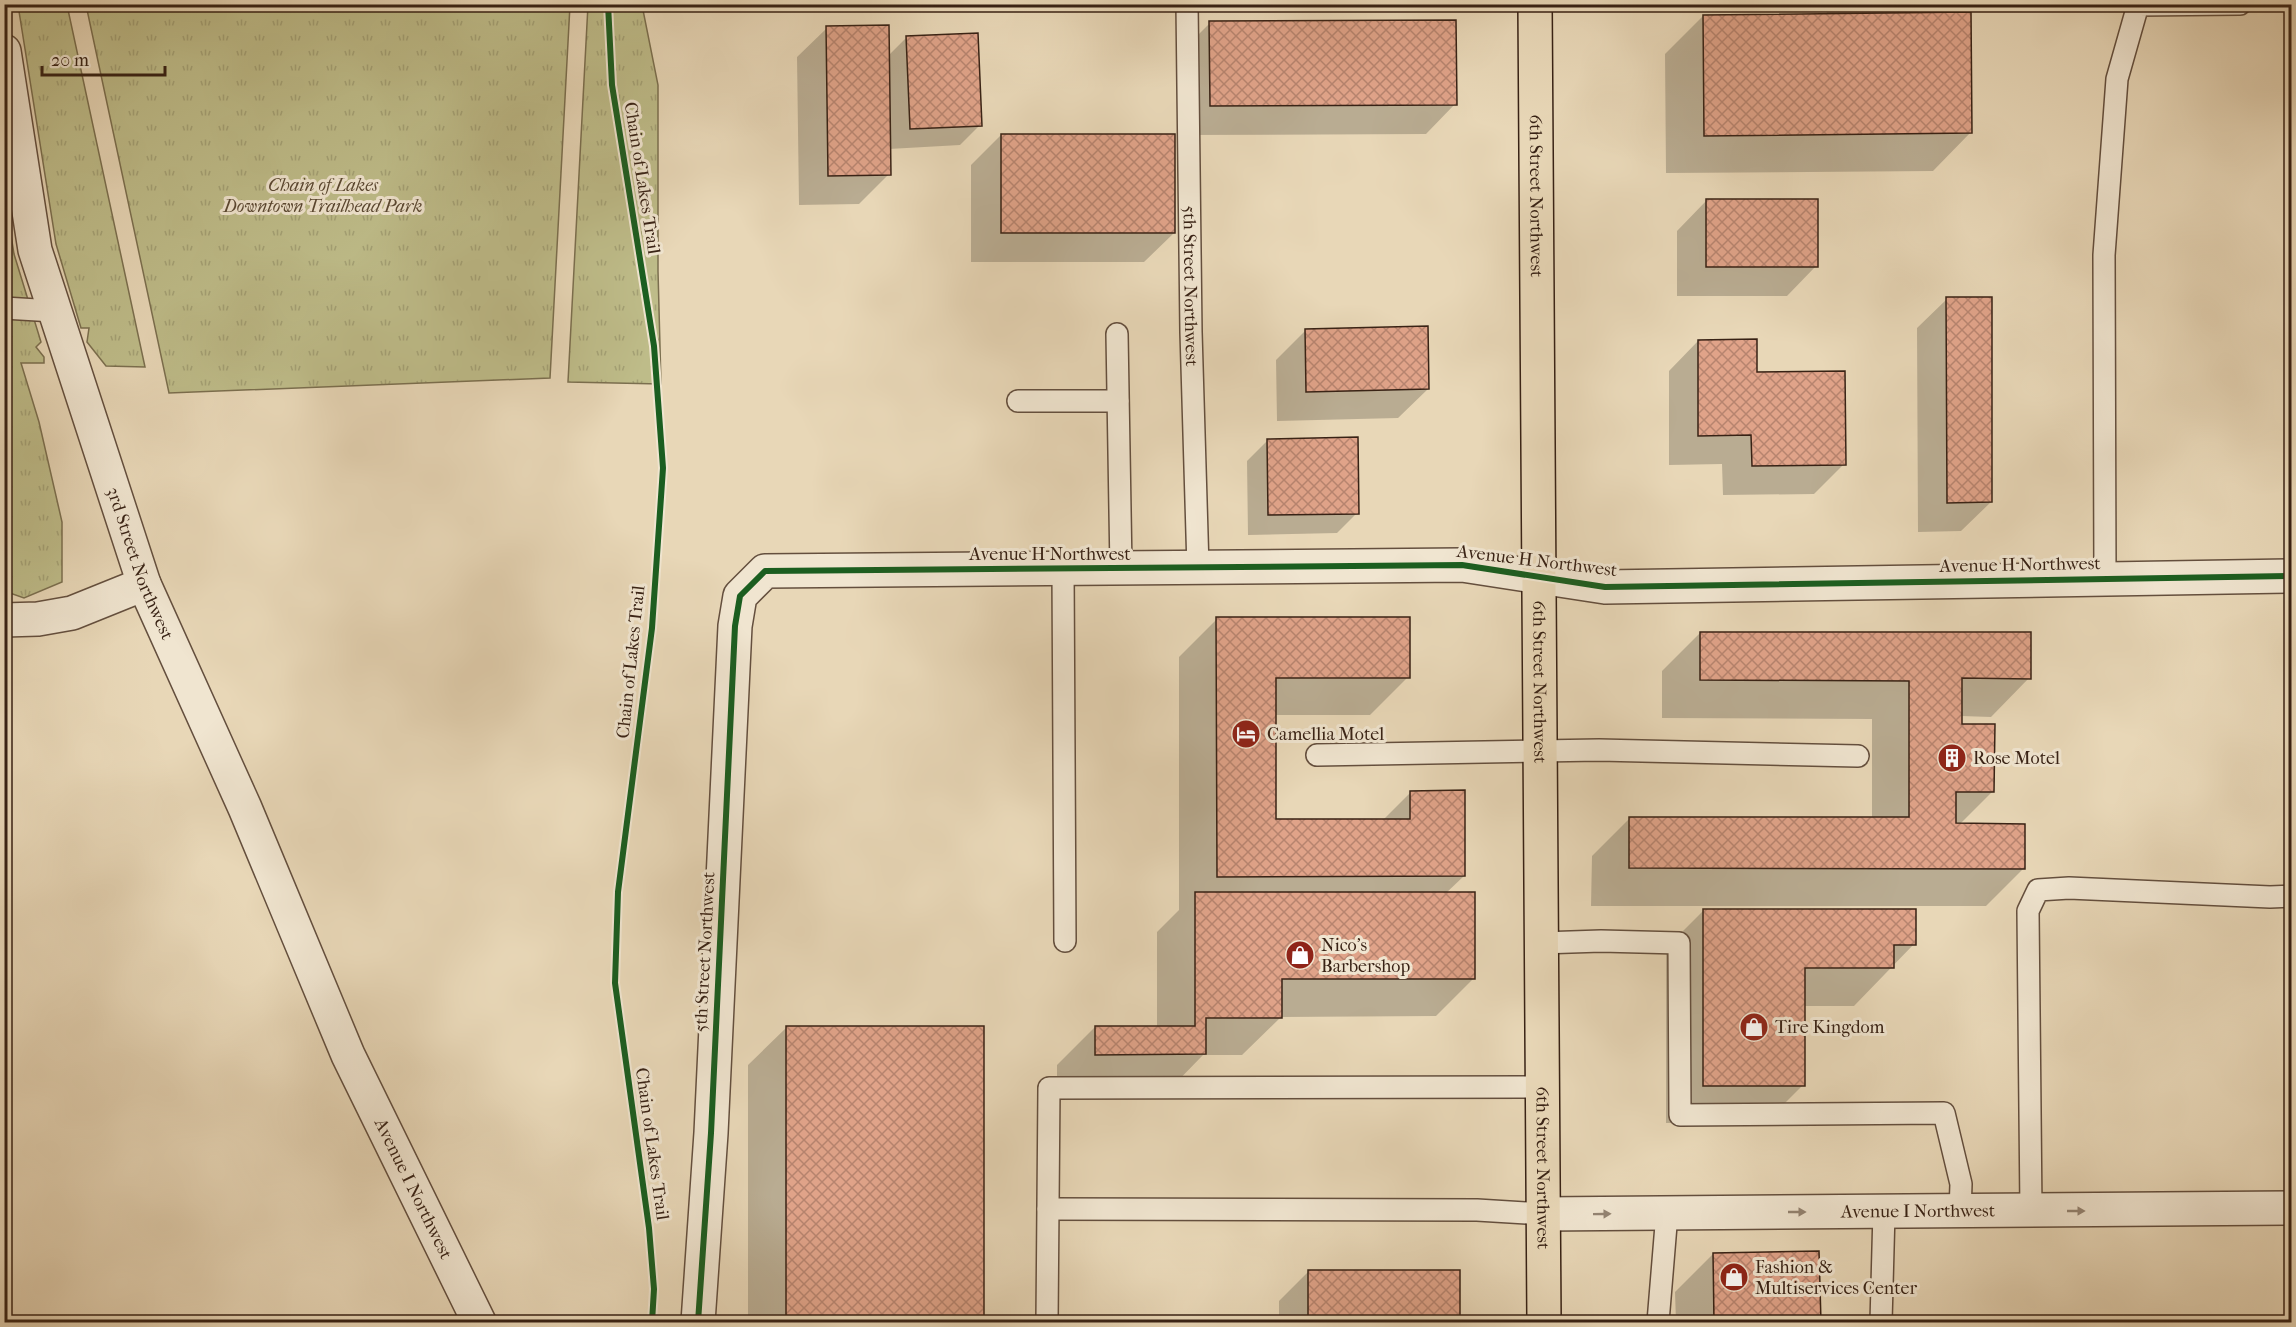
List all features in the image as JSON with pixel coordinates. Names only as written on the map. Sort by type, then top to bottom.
[{"type":"highway","name":"6th Street Northwest","points":[[1535,4],[1544,1323]]},
{"type":"street","name":"3rd Street Northwest","points":[[4,51],[35,250],[144,584],[245,808],[348,1055]]},
{"type":"street","name":"Avenue H Northwest","points":[[749,586],[765,571],[1462,565],[1605,587],[2292,576]]},
{"type":"street","points":[[4,620],[38,620],[72,613],[144,584]]},
{"type":"street","name":"5th Street Northwest","points":[[698,1323],[711,1133],[735,626],[740,596],[749,586]]},
{"type":"street","name":"Avenue I Northwest","points":[[348,1055],[479,1323]]},
{"type":"street","name":"Avenue I Northwest","points":[[1543,1214],[2292,1208]]},
{"type":"lane","name":"5th Street Northwest","points":[[1187,4],[1191,332],[1198,568]]},
{"type":"lane","points":[[2105,579],[2104,255],[2117,79],[2138,5],[2240,4]]},
{"type":"lane","points":[[4,308],[54,311]]},
{"type":"lane","points":[[1117,334],[1121,569]]},
{"type":"lane","points":[[1018,401],[1118,401]]},
{"type":"lane","points":[[1063,569],[1065,941]]},
{"type":"lane","points":[[1317,755],[1599,750],[1858,756]]},
{"type":"lane","points":[[2031,1211],[2028,911],[2038,890],[2069,888],[2292,896]]},
{"type":"lane","points":[[1542,943],[1601,941],[1678,943],[1680,1115],[1944,1113],[1961,1184],[1960,1212]]},
{"type":"lane","points":[[1047,1323],[1049,1088],[1542,1087]]},
{"type":"lane","points":[[1048,1209],[1477,1209],[1543,1214]]},
{"type":"lane","points":[[1881,1323],[1884,1212]]},
{"type":"lane","points":[[1658,1323],[1666,1213]]},
{"type":"green space","points":[[18,5],[67,5],[145,367],[106,366],[87,342],[89,328],[81,328],[56,244]]},
{"type":"green space","name":"Chain of Lakes Downtown Trailhead Park","points":[[86,5],[570,5],[550,378],[169,393]]},
{"type":"green space","points":[[588,5],[642,5],[658,85],[658,271],[661,384],[568,382]]},
{"type":"green space","points":[[4,191],[14,254],[41,342],[36,347],[44,357],[44,363],[21,363],[39,422],[62,522],[62,582],[24,598],[4,591]]},
{"type":"building","points":[[1971,12],[1972,133],[1704,136],[1703,15]]},
{"type":"building","points":[[1456,20],[1457,105],[1210,106],[1209,21]]},
{"type":"building","points":[[889,25],[891,175],[828,176],[826,26]]},
{"type":"building","points":[[978,33],[982,126],[910,129],[906,36]]},
{"type":"building","points":[[1001,134],[1175,134],[1175,233],[1001,233]]},
{"type":"building","points":[[1706,199],[1818,199],[1818,267],[1706,267]]},
{"type":"building","points":[[1946,297],[1992,297],[1992,502],[1947,503]]},
{"type":"building","points":[[1428,326],[1429,389],[1306,392],[1305,329]]},
{"type":"building","points":[[1757,339],[1757,372],[1845,371],[1846,465],[1752,466],[1751,435],[1698,436],[1698,340]]},
{"type":"building","points":[[1358,437],[1359,514],[1268,515],[1267,439]]},
{"type":"building","name":"Camellia Motel","points":[[1216,617],[1410,617],[1410,678],[1276,678],[1276,819],[1410,819],[1410,791],[1465,790],[1465,876],[1217,877]]},
{"type":"building","name":"Rose Motel","points":[[1700,632],[2031,632],[2031,679],[1962,678],[1962,724],[1995,724],[1994,792],[1956,792],[1956,823],[2025,824],[2025,869],[1629,868],[1629,817],[1909,817],[1909,681],[1700,680]]},
{"type":"building","points":[[1195,892],[1475,892],[1475,979],[1282,979],[1282,1018],[1206,1018],[1206,1054],[1095,1055],[1095,1026],[1195,1026]]},
{"type":"building","name":"Tire Kingdom","points":[[1703,909],[1916,909],[1916,945],[1894,945],[1894,968],[1805,968],[1805,1086],[1703,1086]]},
{"type":"building","points":[[786,1026],[984,1026],[984,1322],[786,1322]]},
{"type":"building","points":[[1819,1251],[1821,1322],[1714,1322],[1713,1253]]},
{"type":"building","points":[[1308,1270],[1460,1270],[1460,1322],[1308,1322]]},
{"type":"cycle path","name":"Chain of Lakes Trail","points":[[608,4],[612,85],[654,346],[663,468],[652,628],[618,892],[615,983],[649,1228],[654,1289],[652,1322]]},
{"type":"cycle path","points":[[698,1322],[711,1133],[735,626],[740,596],[765,571],[1462,565],[1605,587],[2292,576]]},
{"type":"place","name":"Camellia Motel","points":[[1246,734]]},
{"type":"place","name":"Rose Motel","points":[[1952,758]]},
{"type":"place","name":"Nico's Barbershop","points":[[1300,955]]},
{"type":"place","name":"Tire Kingdom","points":[[1754,1027]]},
{"type":"place","name":"Fashion & Multiservices Center","points":[[1734,1277]]}]
